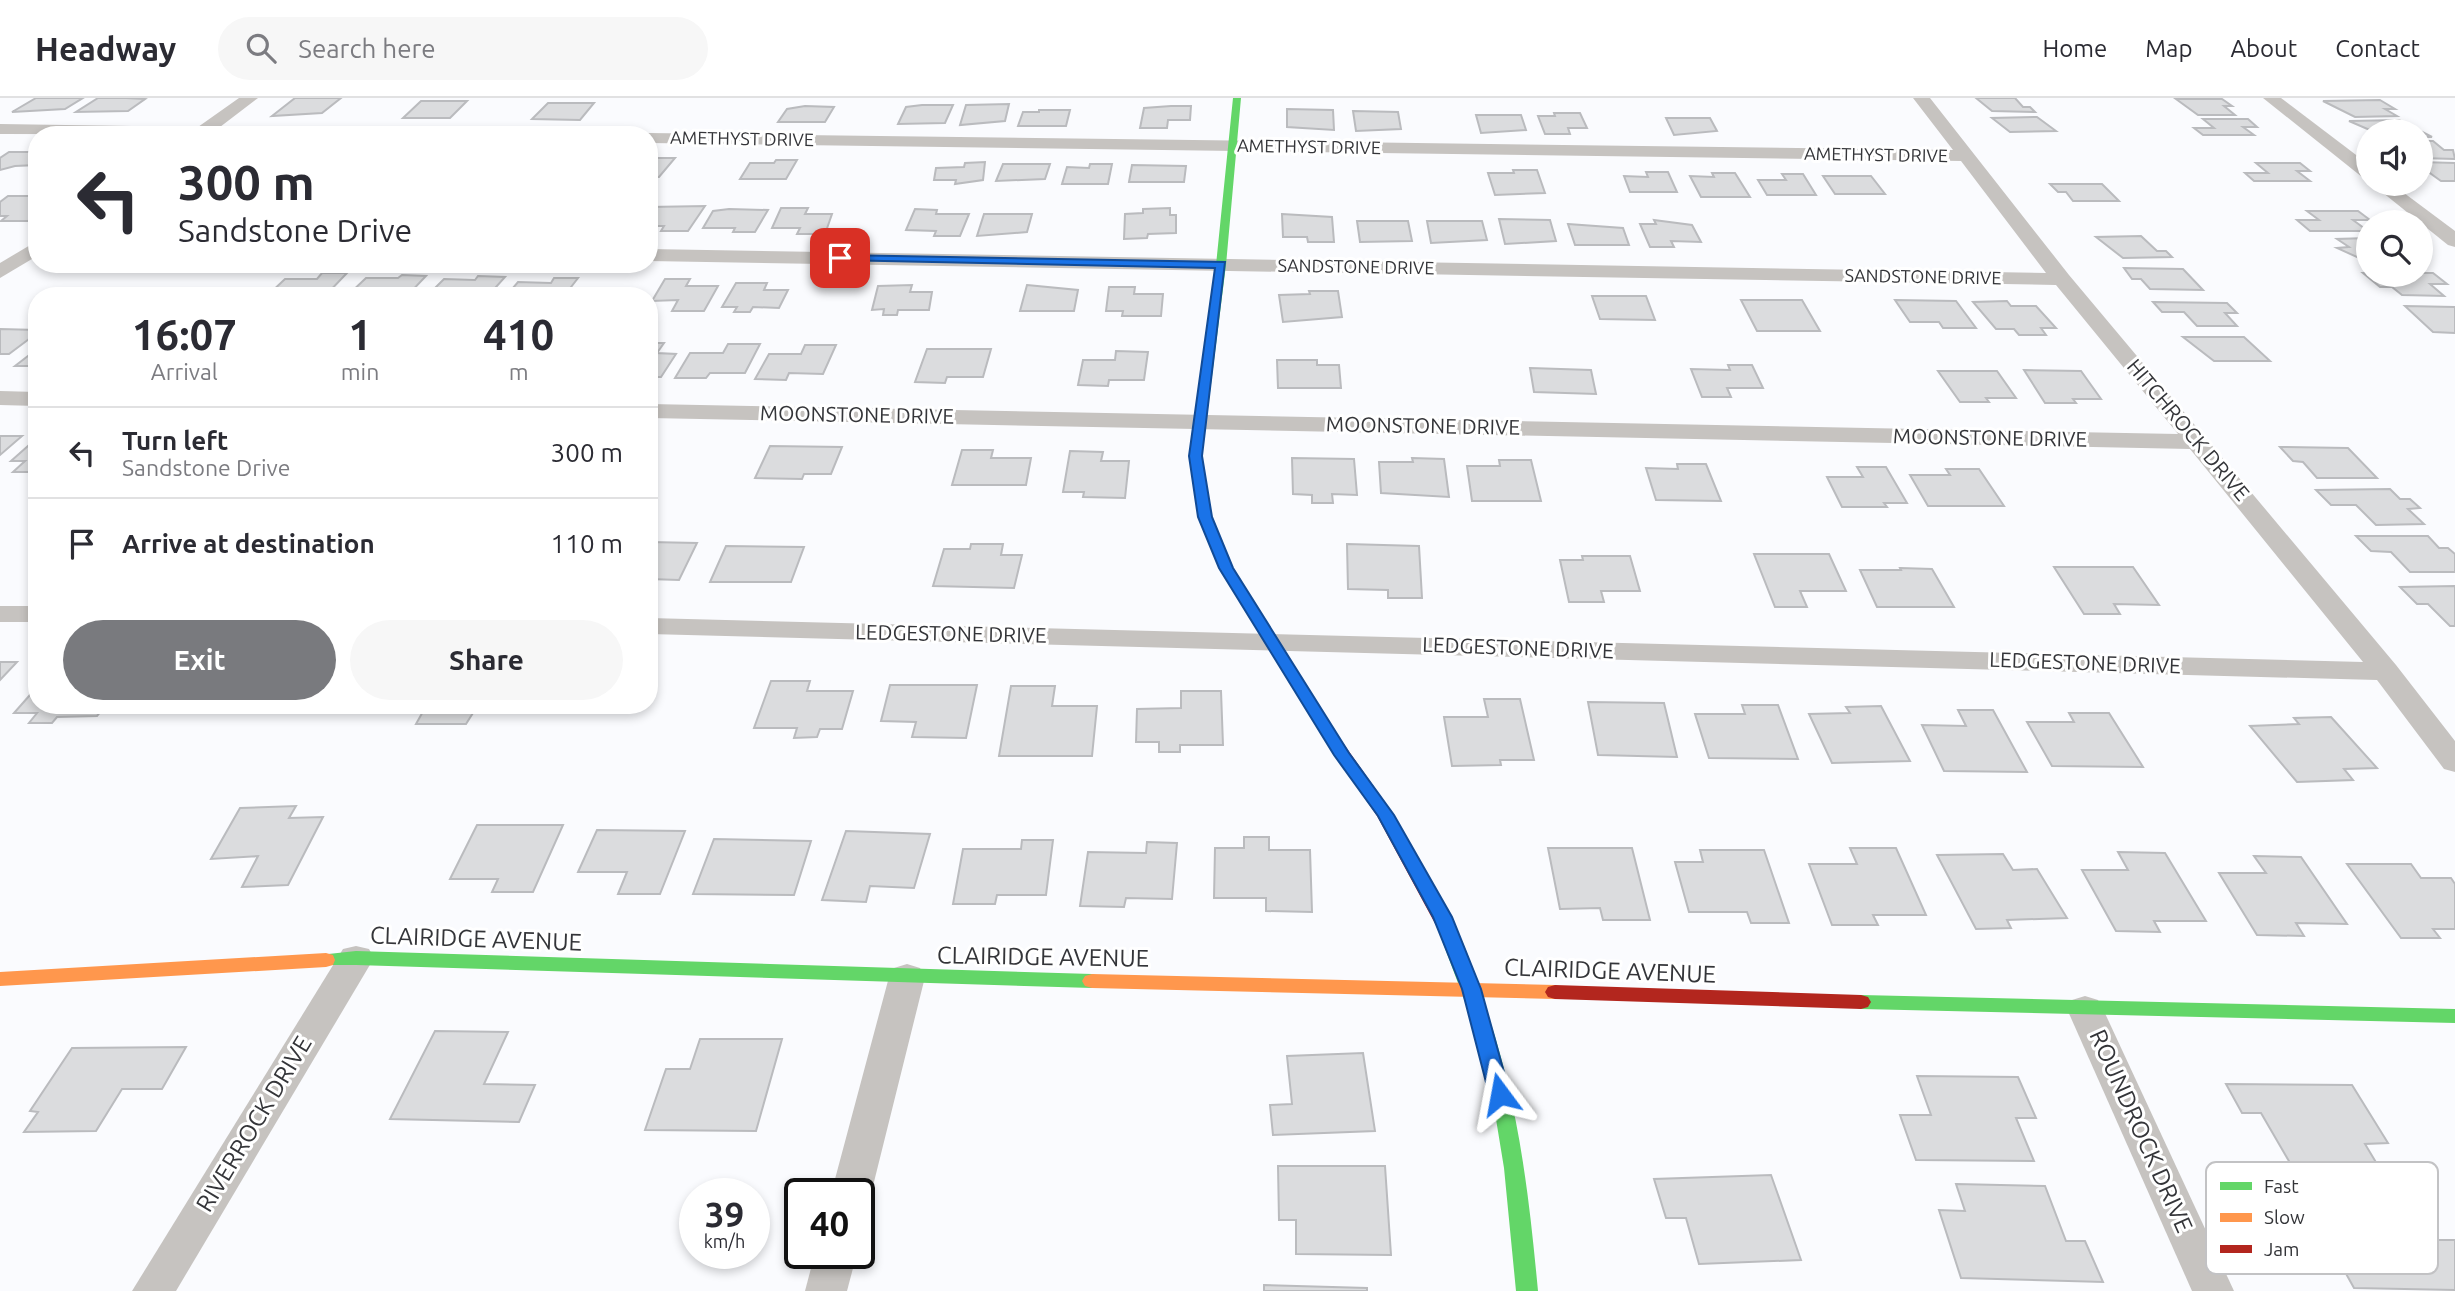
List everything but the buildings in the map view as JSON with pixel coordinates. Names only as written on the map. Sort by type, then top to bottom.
[{"type":"street","points":[[210,126],[250,98]]},
{"type":"street","points":[[1237,98],[1221,265],[1196,456],[1205,517],[1226,568],[1342,755],[1385,815],[1442,917],[1472,989],[1495,1070],[1515,1166],[1527,1291]]},
{"type":"street","name":"HITCHROCK DRIVE","points":[[1921,98],[2063,279],[2386,671],[2455,762]]},
{"type":"street","points":[[2271,98],[2356,164]]},
{"type":"street","points":[[0,129],[28,130]]},
{"type":"street","name":"AMETHYST DRIVE","points":[[658,138],[1968,156]]},
{"type":"street","points":[[2397,196],[2455,241]]},
{"type":"street","points":[[0,244],[28,246]]},
{"type":"street","points":[[0,272],[28,252]]},
{"type":"street","name":"SANDSTONE DRIVE","points":[[658,255],[2063,279]]},
{"type":"street","points":[[0,398],[28,399]]},
{"type":"street","name":"MOONSTONE DRIVE","points":[[658,411],[2198,442]]},
{"type":"street","points":[[0,614],[28,614]]},
{"type":"street","name":"LEDGESTONE DRIVE","points":[[658,626],[2386,671]]},
{"type":"street","name":"CLAIRIDGE AVENUE","points":[[0,979],[356,958],[907,977],[1472,989],[2085,1009]]},
{"type":"street","name":"RIVERROCK DRIVE","points":[[153,1291],[356,958]]},
{"type":"street","points":[[855,1178],[907,977]]},
{"type":"street","points":[[2085,1009],[2455,1016]]},
{"type":"street","name":"ROUNDROCK DRIVE","points":[[2085,1009],[2213,1291]]},
{"type":"street","points":[[826,1291],[832,1269]]},
{"type":"traffic: fast","points":[[1237,98],[1221,265],[1196,456],[1205,517],[1226,568],[1330,736]]},
{"type":"traffic: fast","points":[[1446,927],[1489,1046],[1504,1107],[1515,1168],[1527,1291]]},
{"type":"traffic: fast","points":[[326,960],[356,958],[1092,981]]},
{"type":"traffic: fast","points":[[1861,1002],[2455,1016]]},
{"type":"traffic: slow","points":[[0,979],[326,960]]},
{"type":"traffic: slow","points":[[1092,981],[1555,992]]},
{"type":"traffic: jam","points":[[1330,736],[1385,815],[1446,927]]},
{"type":"traffic: jam","points":[[1555,992],[1861,1002]]},
{"type":"route","points":[[840,258],[1221,265],[1196,456],[1205,517],[1226,568],[1342,755],[1385,815],[1442,917],[1472,989],[1500,1094]]}]
